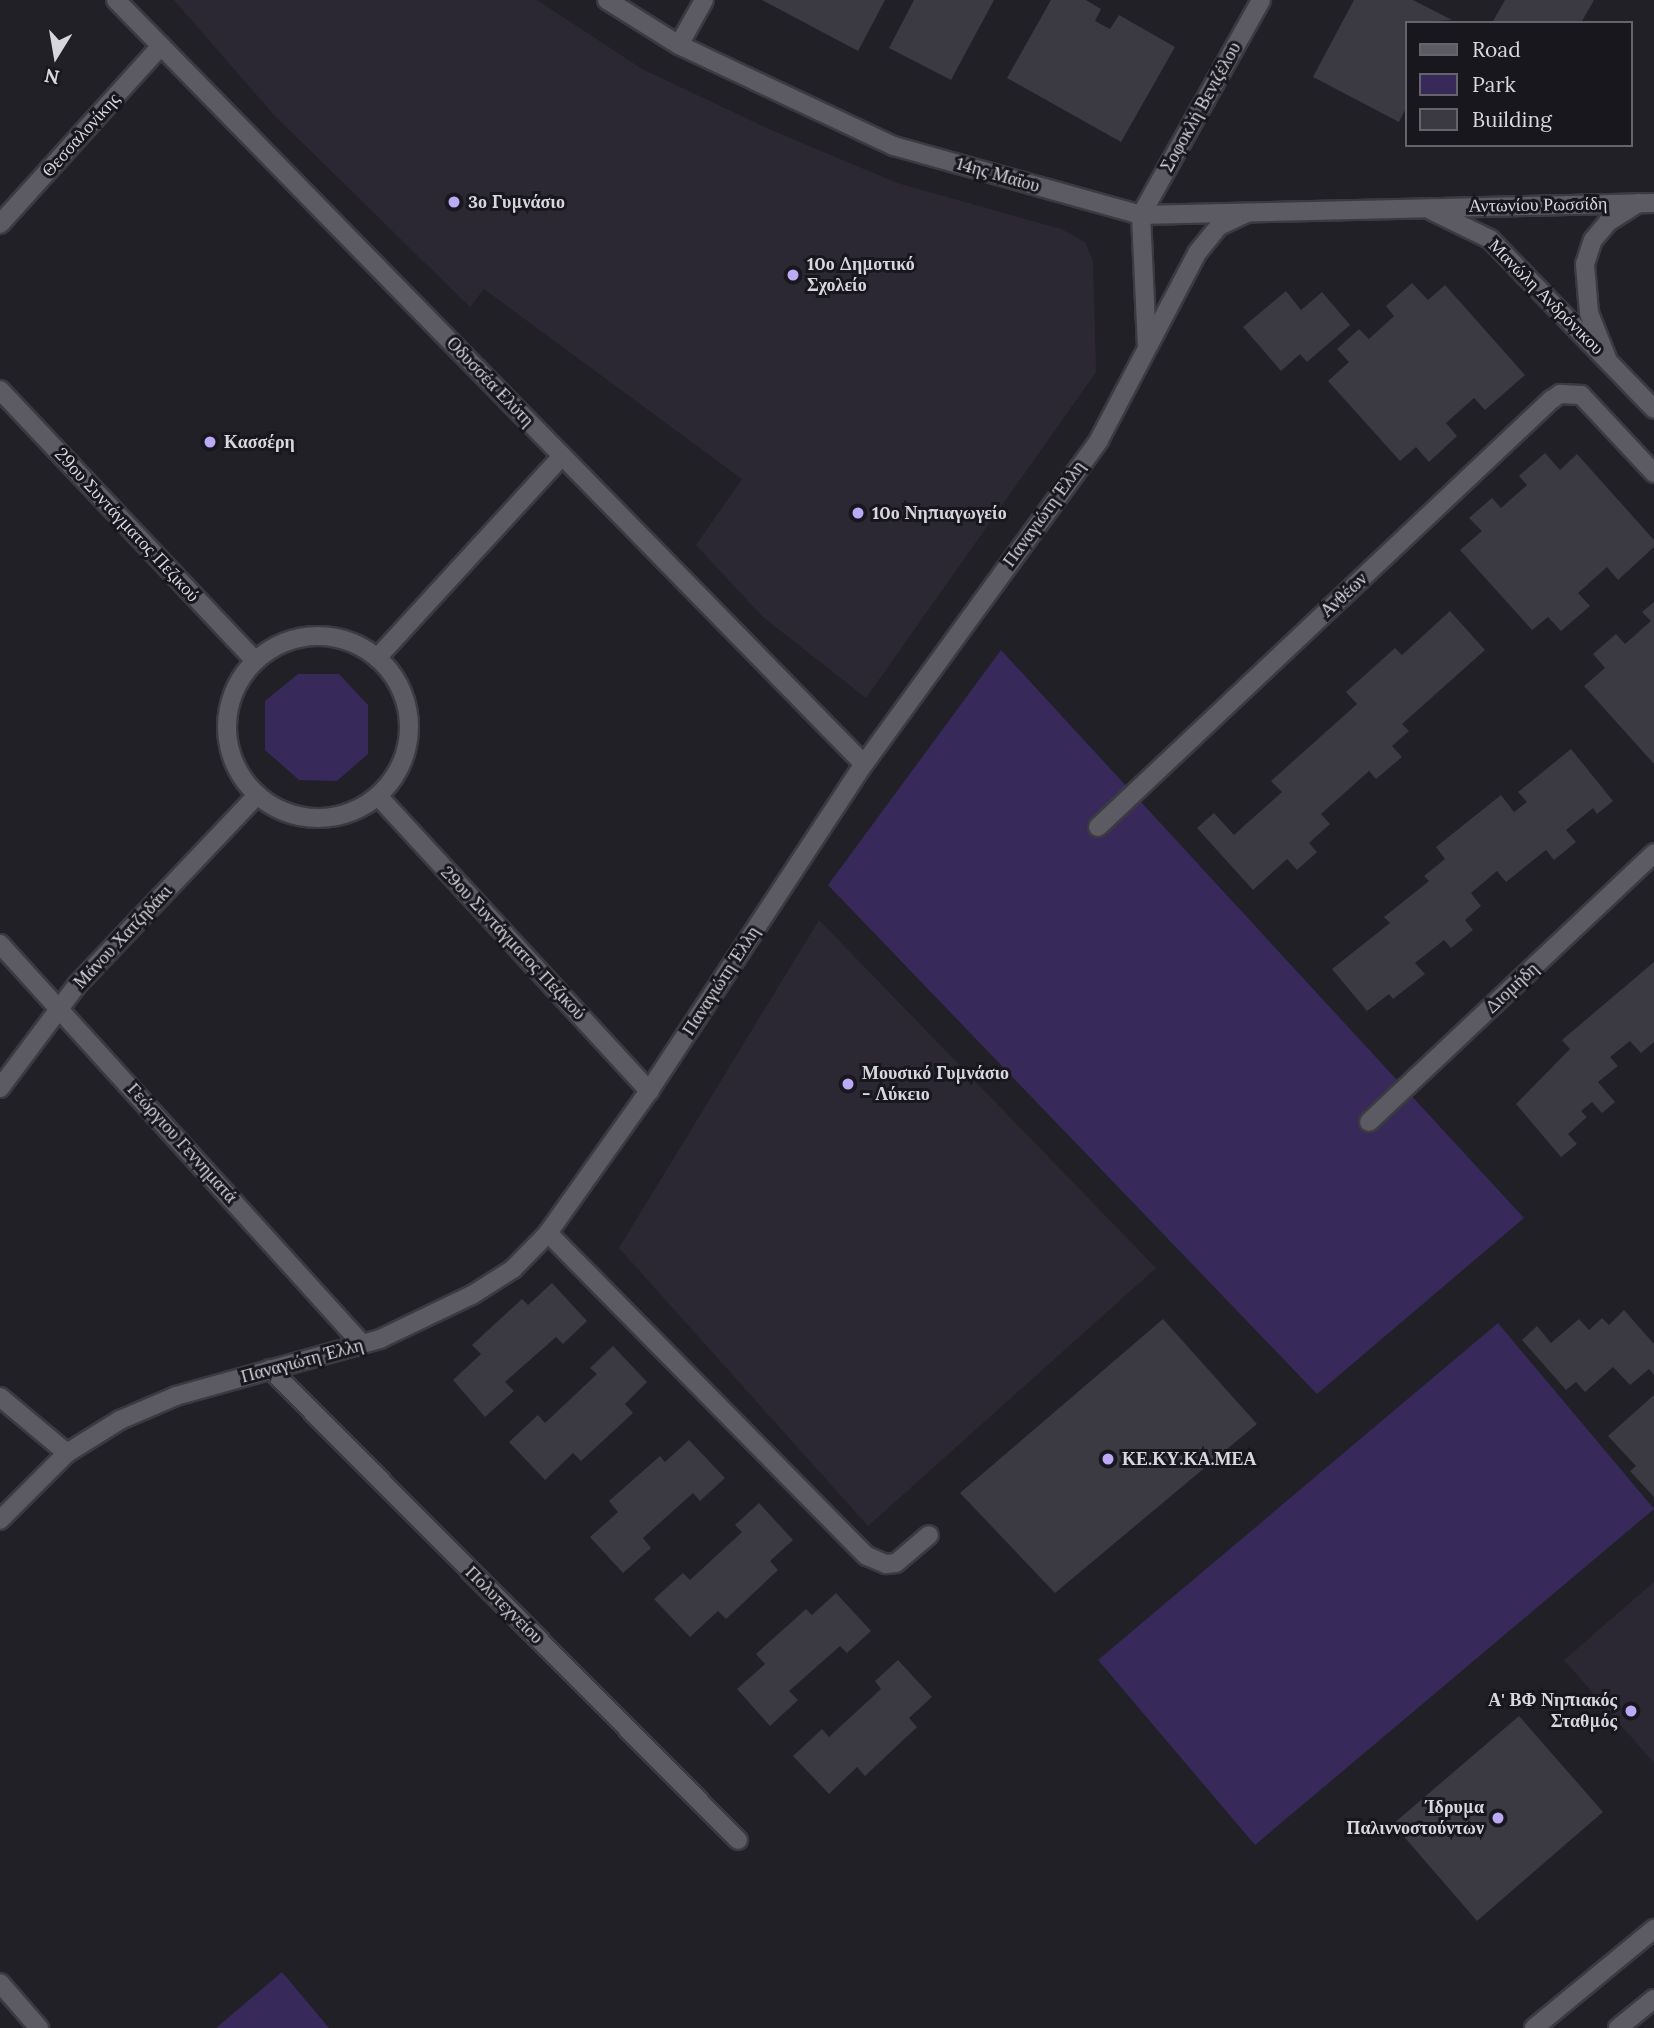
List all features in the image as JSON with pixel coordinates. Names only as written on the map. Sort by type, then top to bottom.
[{"type":"street","name":"Οδυσσέα Ελύτη","points":[[116,0],[864,764]]},
{"type":"street","name":"14ης Μαΐου","points":[[607,0],[679,45],[894,146],[1141,215],[1422,207]]},
{"type":"street","points":[[679,45],[704,0]]},
{"type":"street","name":"Σοφοκλή Βενιζέλου","points":[[1141,215],[1261,0]]},
{"type":"street","name":"Θεσσαλονίκης","points":[[0,224],[161,46]]},
{"type":"street","points":[[1607,358],[1588,313],[1585,264],[1593,240],[1608,222],[1646,203]]},
{"type":"street","name":"Αντωνίου Ρωσσίδη","points":[[1422,207],[1646,203]]},
{"type":"street","name":"Μανώλη Ανδρόνικου","points":[[1422,207],[1490,239],[1654,409]]},
{"type":"street","name":"Παναγιώτη Έλλη","points":[[0,1520],[66,1453],[120,1420],[176,1396],[362,1344],[472,1295],[513,1269],[548,1233],[649,1091],[864,764],[1099,440],[1202,245],[1219,226],[1247,213]]},
{"type":"street","points":[[1141,215],[1147,351]]},
{"type":"street","name":"29ου Συντάγματος Πεζικού","points":[[0,390],[255,661]]},
{"type":"street","name":"Ανθέων","points":[[1097,827],[1560,394],[1581,395],[1654,473]]},
{"type":"street","points":[[377,658],[562,456]]},
{"type":"street","points":[[310,636],[353,643],[377,658],[400,686],[410,729],[398,772],[378,796],[348,814],[326,819],[282,812],[257,795],[234,766],[226,722],[239,681],[255,661],[288,641],[310,636]]},
{"type":"street","name":"Μάνου Χατζηδάκι","points":[[0,1088],[60,1006],[257,795]]},
{"type":"street","name":"29ου Συντάγματος Πεζικού","points":[[378,796],[649,1091]]},
{"type":"street","name":"Διομήδη","points":[[1369,1122],[1654,853]]},
{"type":"street","name":"Γεώργιου Γεννηματά","points":[[0,944],[60,1006],[362,1344]]},
{"type":"street","points":[[548,1233],[867,1556],[886,1564],[896,1563],[929,1535]]},
{"type":"street","name":"Πολυτεχνείου","points":[[270,1369],[738,1840]]},
{"type":"street","points":[[0,1397],[66,1453]]},
{"type":"street","points":[[1534,2028],[1654,1929]]},
{"type":"street","points":[[0,1983],[39,2028]]},
{"type":"street","points":[[1618,2028],[1654,1999]]},
{"type":"shaded area","points":[[174,0],[537,0],[642,69],[769,129],[897,183],[1061,229],[1085,242],[1093,261],[1096,372],[866,698],[763,617],[696,545],[742,479],[484,289],[470,307],[274,115]]},
{"type":"shaded area","name":"Μουσικό Γυμνάσιο - Λύκειο","points":[[819,920],[1156,1268],[868,1526],[619,1248]]},
{"type":"shaded area","name":"Α' ΒΦ Νηπιακός Σταθμός","points":[[1654,1582],[1654,1763],[1564,1660]]},
{"type":"green space","points":[[1001,650],[1524,1218],[1317,1394],[828,885]]},
{"type":"green space","points":[[298,674],[339,674],[368,705],[368,754],[337,781],[299,780],[265,750],[265,701]]},
{"type":"green space","points":[[1498,1323],[1654,1509],[1255,1845],[1098,1660]]},
{"type":"green space","points":[[282,1972],[329,2028],[216,2028]]},
{"type":"building","points":[[762,0],[885,0],[858,51]]},
{"type":"building","points":[[914,0],[994,0],[951,80],[889,48]]},
{"type":"building","points":[[1051,0],[1086,0],[1101,9],[1095,21],[1110,29],[1119,15],[1175,47],[1121,142],[1007,78]]},
{"type":"building","points":[[1354,0],[1413,0],[1452,20],[1406,21],[1406,108],[1399,122],[1313,77]]},
{"type":"building","points":[[1505,0],[1594,0],[1582,21],[1493,21]]},
{"type":"building","points":[[1412,283],[1428,300],[1445,285],[1525,375],[1485,410],[1474,398],[1446,423],[1457,436],[1429,462],[1416,447],[1400,461],[1328,381],[1349,362],[1337,349],[1359,329],[1369,339],[1394,316],[1386,306]]},
{"type":"building","points":[[1286,291],[1301,310],[1322,292],[1350,325],[1307,362],[1300,354],[1281,371],[1243,327]]},
{"type":"building","points":[[1545,453],[1560,470],[1577,454],[1654,540],[1654,547],[1618,580],[1607,567],[1578,593],[1590,606],[1561,631],[1548,617],[1532,630],[1460,550],[1482,531],[1469,518],[1492,498],[1501,508],[1527,485],[1519,476]]},
{"type":"building","points":[[1654,602],[1654,764],[1584,686],[1605,668],[1593,654],[1616,634],[1625,644],[1651,621],[1642,612]]},
{"type":"building","points":[[1450,611],[1485,650],[1402,724],[1409,731],[1392,746],[1402,757],[1376,779],[1369,771],[1321,814],[1330,824],[1309,843],[1317,852],[1297,870],[1287,859],[1253,890],[1197,828],[1214,813],[1234,835],[1282,792],[1271,781],[1357,704],[1346,692],[1395,648],[1402,655]]},
{"type":"building","points":[[1571,749],[1613,801],[1597,814],[1593,808],[1566,830],[1576,842],[1554,860],[1546,850],[1506,882],[1497,871],[1471,893],[1481,906],[1465,920],[1473,930],[1451,948],[1444,940],[1415,963],[1425,974],[1393,999],[1389,994],[1367,1011],[1332,969],[1390,923],[1384,917],[1429,881],[1424,876],[1445,859],[1436,847],[1501,795],[1514,812],[1527,802],[1518,792]]},
{"type":"building","points":[[1654,962],[1654,1042],[1641,1053],[1630,1041],[1610,1057],[1618,1066],[1598,1082],[1615,1102],[1602,1113],[1592,1102],[1581,1111],[1587,1117],[1568,1134],[1577,1144],[1561,1157],[1516,1104],[1570,1049],[1562,1040]]},
{"type":"building","points":[[552,1283],[587,1321],[563,1344],[556,1337],[505,1382],[514,1391],[485,1417],[453,1380],[481,1354],[472,1345],[522,1299],[528,1305]]},
{"type":"building","points":[[1624,1310],[1654,1344],[1654,1375],[1649,1369],[1630,1385],[1613,1367],[1585,1392],[1576,1382],[1566,1390],[1522,1340],[1537,1326],[1551,1343],[1579,1319],[1589,1330],[1602,1318],[1609,1325]]},
{"type":"building","name":"ΚΕ.ΚΥ.ΚΑ.ΜΕΑ","points":[[1163,1319],[1257,1424],[1055,1593],[960,1493]]},
{"type":"building","points":[[613,1346],[647,1382],[625,1404],[633,1413],[581,1461],[573,1453],[545,1480],[509,1442],[538,1415],[545,1423],[597,1374],[590,1368]]},
{"type":"building","points":[[1654,1395],[1654,1497],[1630,1471],[1636,1466],[1608,1436]]},
{"type":"building","points":[[689,1440],[725,1478],[700,1501],[693,1493],[643,1538],[651,1548],[623,1573],[590,1537],[618,1512],[609,1501],[660,1456],[665,1462]]},
{"type":"building","points":[[759,1503],[793,1540],[770,1561],[778,1570],[726,1619],[718,1611],[690,1637],[654,1599],[683,1573],[690,1580],[742,1532],[735,1525]]},
{"type":"building","points":[[836,1593],[871,1631],[847,1653],[840,1646],[789,1691],[798,1700],[770,1726],[737,1689],[765,1664],[756,1654],[806,1609],[812,1615]]},
{"type":"building","points":[[898,1660],[932,1697],[909,1718],[917,1727],[865,1776],[857,1767],[829,1794],[793,1756],[822,1729],[829,1737],[881,1689],[875,1681]]},
{"type":"building","name":"Ίδρυμα Παλιννοστούντων","points":[[1519,1716],[1603,1812],[1477,1921],[1393,1824]]},
{"type":"place","name":"3ο Γυμνάσιο","points":[[454,202]]},
{"type":"place","name":"10ο Δημοτικό Σχολείο","points":[[793,275]]},
{"type":"place","name":"Κασσέρη","points":[[210,442]]},
{"type":"place","name":"10ο Νηπιαγωγείο","points":[[858,513]]},
{"type":"place","name":"Μουσικό Γυμνάσιο - Λύκειο","points":[[848,1084]]},
{"type":"place","name":"ΚΕ.ΚΥ.ΚΑ.ΜΕΑ","points":[[1108,1459]]},
{"type":"place","name":"Α' ΒΦ Νηπιακός Σταθμός","points":[[1631,1711]]},
{"type":"place","name":"Ίδρυμα Παλιννοστούντων","points":[[1498,1818]]}]
